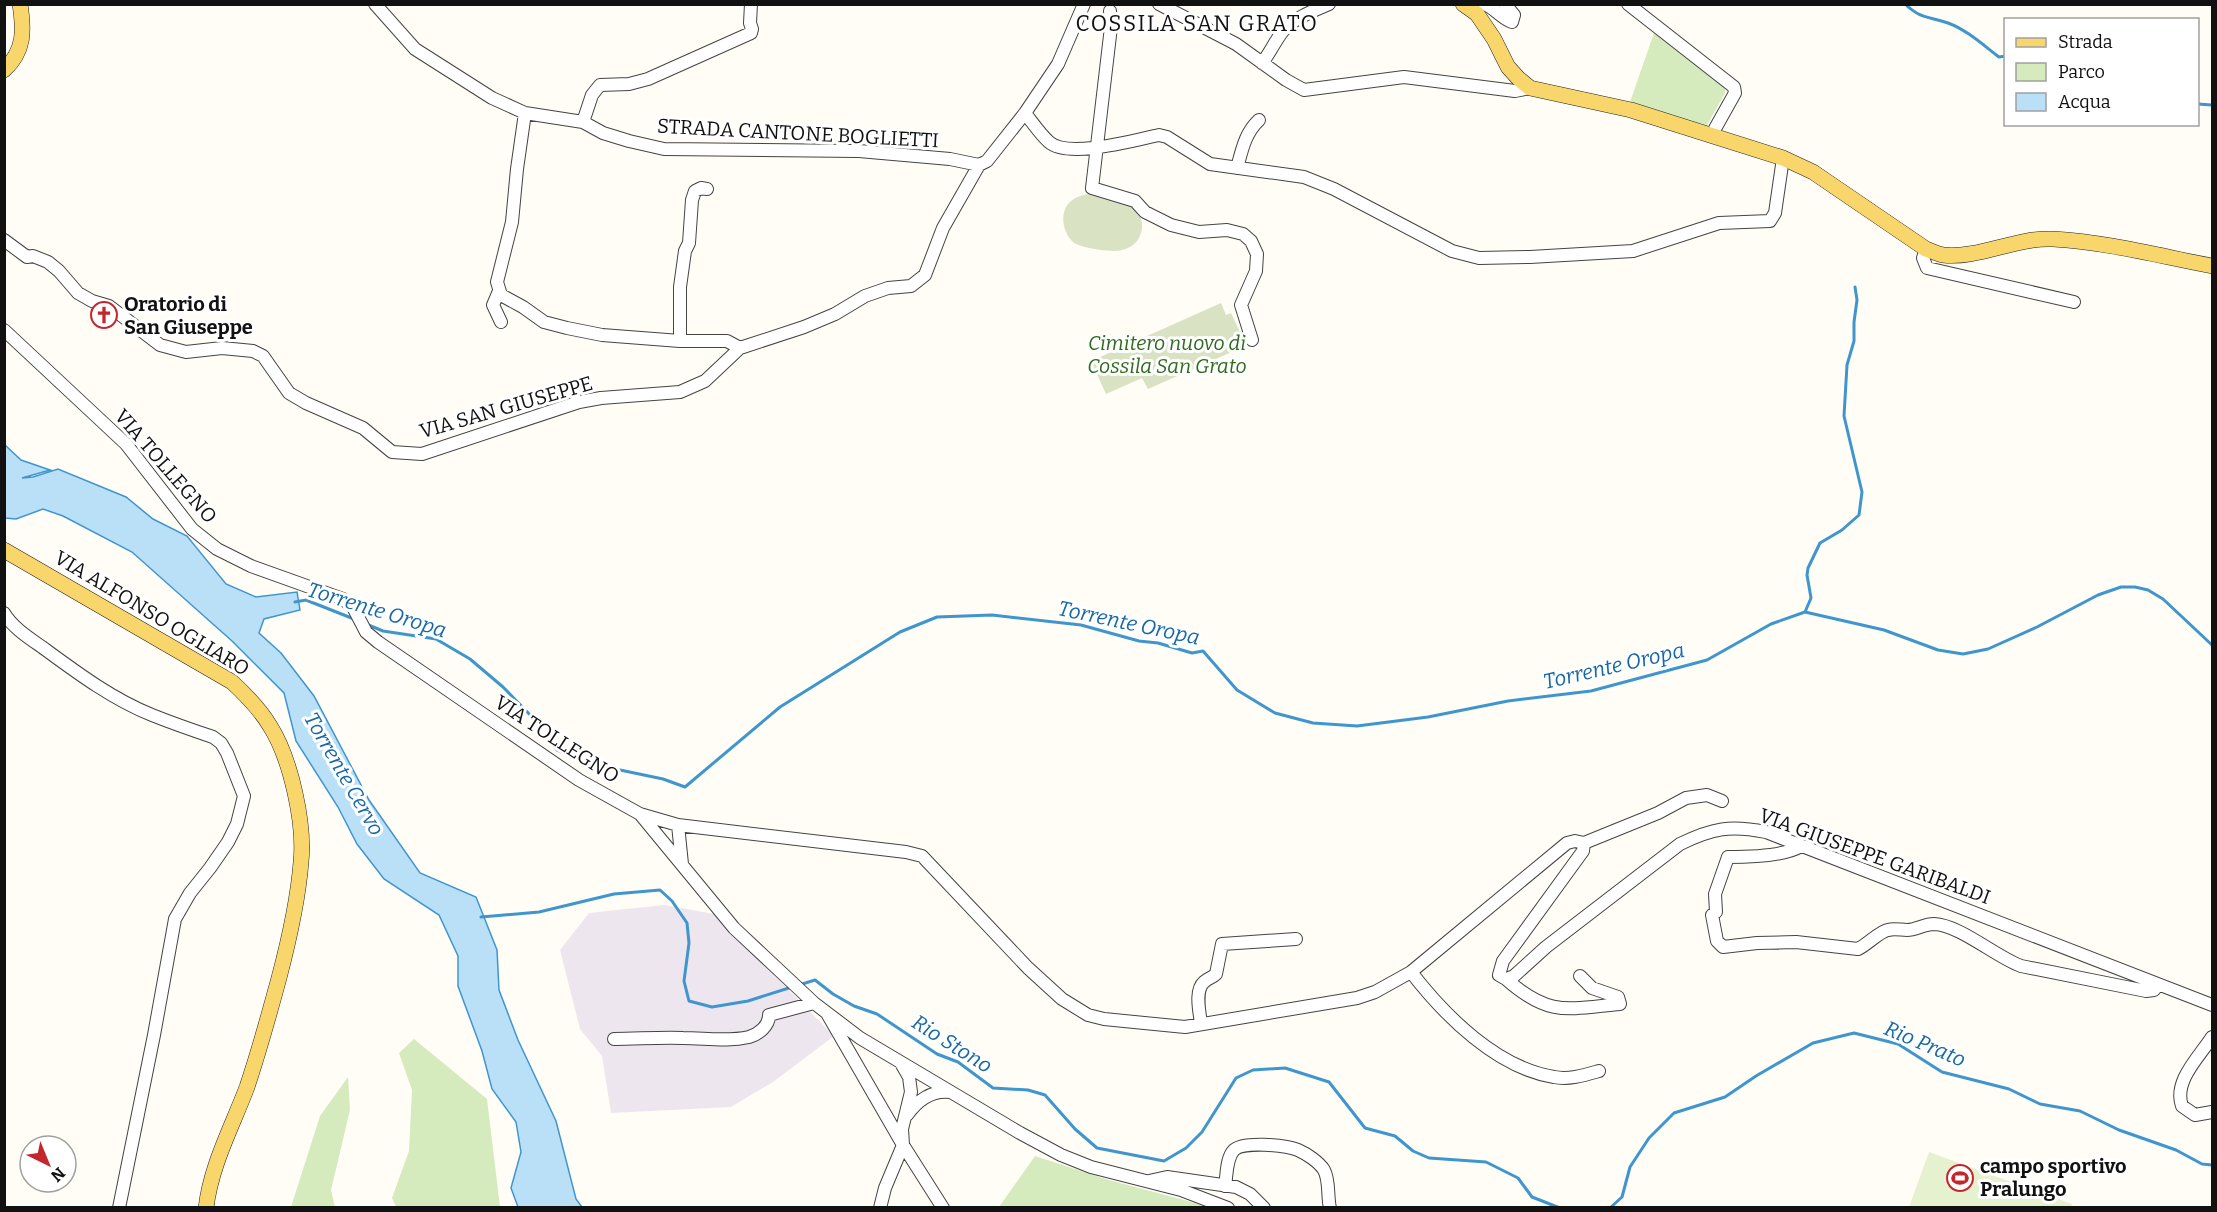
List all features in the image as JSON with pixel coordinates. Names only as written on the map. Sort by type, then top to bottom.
[{"type":"main road","points":[[4,70],[16,57],[22,40],[20,4]]},
{"type":"main road","points":[[1463,4],[1477,14],[1494,39],[1508,67],[1530,88],[1631,110],[1783,158],[1813,172],[1926,249],[1942,255],[1964,254],[2051,239],[2212,266]]},
{"type":"main road","name":"VIA ALFONSO OGLIARO","points":[[4,550],[231,682],[252,700],[271,727],[288,765],[299,814],[302,860],[290,935],[264,1035],[246,1089],[209,1183],[206,1208]]},
{"type":"street","name":"STRADA CANTONE BOGLIETTI","points":[[375,4],[415,49],[492,98],[525,113],[583,122],[603,133],[664,149],[859,151],[950,159],[979,165]]},
{"type":"street","points":[[583,122],[592,95],[600,85],[628,84],[648,79],[751,33],[751,4]]},
{"type":"street","name":"VIA SAN GIUSEPPE","points":[[4,240],[27,257],[33,256],[48,262],[59,270],[78,293],[92,301],[109,306],[160,345],[186,352],[222,348],[253,351],[263,356],[289,393],[363,428],[392,452],[422,454],[579,402],[601,398],[680,392],[705,381],[740,348],[804,327],[835,314],[865,296],[888,288],[911,286],[925,275],[943,228],[979,165],[987,161],[1025,113],[1058,64],[1084,4]]},
{"type":"street","points":[[1159,4],[1236,44],[1304,90],[1404,76],[1515,91],[1530,88]]},
{"type":"street","points":[[1262,63],[1291,24],[1329,4]]},
{"type":"street","points":[[1484,4],[1494,8],[1512,22],[1514,15],[1505,4]]},
{"type":"street","points":[[1628,4],[1734,87],[1735,93],[1712,134]]},
{"type":"street","points":[[1110,11],[1111,27],[1092,188],[1135,201],[1146,212],[1171,225],[1199,232],[1227,230],[1243,234],[1251,241],[1257,254],[1256,271],[1241,305],[1252,340]]},
{"type":"street","points":[[525,113],[516,170],[512,222],[497,282],[501,295],[524,307],[544,322],[602,335],[680,341],[727,341],[740,348]]},
{"type":"street","points":[[1025,113],[1050,143],[1060,148],[1096,148],[1159,135],[1167,137],[1210,164],[1304,177],[1351,198],[1452,251],[1479,258],[1633,251],[1719,223],[1770,221],[1775,213],[1783,158]]},
{"type":"street","points":[[1237,168],[1250,128],[1259,120]]},
{"type":"street","points":[[680,341],[680,287],[685,251],[689,243],[692,200],[695,191],[701,188],[707,189]]},
{"type":"street","points":[[1926,249],[1923,258],[1927,268],[2074,302]]},
{"type":"street","points":[[499,291],[493,304],[501,322]]},
{"type":"street","name":"VIA TOLLEGNO","points":[[4,330],[126,444],[192,530],[216,549],[251,566],[343,599],[353,607],[366,632],[579,780],[640,814]]},
{"type":"street","points":[[4,613],[12,623],[76,673],[108,692],[151,715],[213,737],[227,753],[244,796],[237,824],[228,842],[190,893],[175,919],[119,1208]]},
{"type":"street","points":[[640,814],[678,825],[906,852],[922,856],[1028,968],[1077,1010],[1104,1019],[1185,1028],[1321,1006],[1375,992],[1411,972],[1567,843],[1575,841],[1584,843],[1658,813],[1686,798],[1707,795],[1722,801]]},
{"type":"street","points":[[640,814],[734,928],[814,1003],[860,1038],[1020,1134],[1061,1155],[1091,1167],[1181,1190],[1228,1208]]},
{"type":"street","points":[[678,825],[682,864]]},
{"type":"street","points":[[669,850],[670,837],[678,825]]},
{"type":"street","points":[[681,842],[692,832],[703,827]]},
{"type":"street","name":"VIA GIUSEPPE GARIBALDI","points":[[1506,979],[1514,976],[1546,947],[1680,844],[1699,834],[1739,827],[1766,832],[2212,1005]]},
{"type":"street","points":[[1580,976],[1592,988],[1618,997],[1620,1004],[1559,1009],[1536,1002],[1499,975],[1503,962],[1583,851],[1584,843]]},
{"type":"street","points":[[1801,846],[1794,850],[1751,857],[1728,857],[1715,894],[1716,912],[1712,915],[1717,941],[1723,947],[1796,942],[1858,950],[1889,929],[1910,930],[1934,924],[1945,926],[1975,940],[2008,961],[2021,966],[2146,991],[2154,990],[2158,985]]},
{"type":"street","points":[[1201,1024],[1198,1005],[1200,990],[1205,981],[1216,974],[1222,944],[1296,939]]},
{"type":"street","points":[[1411,972],[1423,988],[1476,1039],[1496,1054],[1554,1077],[1574,1077],[1599,1071]]},
{"type":"street","points":[[614,1039],[681,1037],[722,1040],[749,1037],[759,1033],[769,1019],[769,1015],[814,1003]]},
{"type":"street","points":[[827,1013],[903,1145],[943,1208]]},
{"type":"street","points":[[2212,1037],[2184,1079],[2180,1095],[2182,1106],[2195,1115],[2212,1112]]},
{"type":"street","points":[[899,1060],[916,1096]]},
{"type":"street","points":[[880,1208],[885,1188],[903,1145],[906,1116],[916,1096],[919,1083],[928,1078]]},
{"type":"street","points":[[916,1096],[950,1092]]},
{"type":"street","points":[[1225,1186],[1229,1158],[1232,1151],[1239,1146],[1286,1146],[1306,1155],[1323,1170],[1330,1208]]},
{"type":"street","points":[[1145,1182],[1167,1177],[1236,1187],[1250,1194],[1264,1208]]},
{"type":"shaded area","points":[[664,905],[714,914],[834,1036],[773,1082],[731,1107],[611,1113],[602,1056],[580,1029],[560,950],[589,913]]},
{"type":"green space","points":[[1655,30],[1726,86],[1725,93],[1706,127],[1629,105]]},
{"type":"green space","points":[[1088,194],[1116,197],[1132,205],[1138,212],[1141,219],[1141,234],[1131,247],[1111,251],[1089,248],[1069,238],[1063,222],[1067,205],[1079,196]]},
{"type":"green space","name":"Cimitero nuovo di Cossila San Grato","points":[[1221,303],[1226,315],[1231,313],[1241,334],[1238,336],[1243,347],[1148,389],[1142,378],[1106,394],[1091,361]]},
{"type":"green space","points":[[414,1039],[487,1099],[500,1207],[396,1207],[392,1198],[409,1151],[412,1090],[399,1053]]},
{"type":"green space","points":[[348,1077],[350,1110],[331,1190],[335,1207],[291,1207],[320,1116]]},
{"type":"green space","name":"campo sportivo Pralungo","points":[[1929,1152],[2072,1204],[2071,1207],[1909,1207]]},
{"type":"green space","points":[[1035,1156],[1109,1180],[1205,1207],[999,1207]]},
{"type":"water","name":"Torrente Cervo","points":[[5,445],[21,460],[50,470],[22,478],[58,469],[126,497],[153,519],[187,536],[226,584],[256,597],[297,592],[300,610],[264,619],[259,633],[281,653],[314,696],[369,800],[420,873],[476,897],[497,950],[499,990],[518,1040],[556,1121],[576,1199],[582,1207],[518,1207],[511,1188],[521,1152],[516,1122],[492,1089],[482,1051],[458,986],[458,956],[439,915],[384,879],[357,844],[338,807],[296,741],[284,693],[232,641],[132,552],[63,516],[43,509],[16,519],[5,518]]},
{"type":"waterway","points":[[1905,4],[1921,15],[1962,30],[1999,57],[2004,56]]},
{"type":"waterway","points":[[2199,104],[2212,105]]},
{"type":"waterway","points":[[1805,612],[1811,598],[1808,568],[1820,543],[1842,530],[1859,515],[1862,492],[1844,416],[1847,365],[1854,341],[1857,300],[1855,287]]},
{"type":"waterway","name":"Torrente Oropa","points":[[366,624],[383,631],[436,639],[470,659],[503,687],[535,720],[540,733],[557,750],[582,762],[663,779],[685,787],[780,707],[900,632],[937,617],[992,615],[1081,625],[1192,653],[1203,651],[1237,690],[1275,713],[1313,723],[1357,726],[1428,717],[1508,701],[1591,691],[1707,660],[1771,624],[1805,612],[1884,630],[1938,650],[1963,654],[1988,649],[2037,627],[2098,595],[2121,587],[2135,587],[2148,590],[2163,599],[2212,645]]},
{"type":"waterway","name":"Torrente Oropa","points":[[295,602],[306,600],[354,619]]},
{"type":"waterway","name":"Rio Stono","points":[[481,917],[539,912],[614,894],[660,890],[672,901],[687,923],[689,943],[684,981],[689,1001],[712,1007],[748,1001],[792,987]]},
{"type":"waterway","name":"Rio Stono","points":[[799,985],[815,980],[854,1006],[877,1014],[937,1054],[958,1062],[993,1088],[1028,1090],[1045,1095],[1075,1129],[1097,1148],[1164,1161],[1186,1148],[1202,1132],[1236,1078],[1253,1070],[1285,1068],[1329,1082],[1365,1128],[1395,1136],[1413,1151],[1429,1158],[1486,1162],[1518,1178],[1532,1197],[1560,1208]]},
{"type":"waterway","name":"Rio Prato","points":[[1610,1208],[1622,1197],[1630,1167],[1649,1138],[1674,1113],[1725,1097],[1813,1043],[1854,1033],[1898,1044],[1942,1072],[2009,1089],[2040,1104],[2080,1111],[2119,1130],[2176,1150],[2202,1164],[2212,1165]]},
{"type":"place","name":"Oratorio di San Giuseppe","points":[[104,315]]},
{"type":"place","name":"campo sportivo Pralungo","points":[[1960,1178]]},
{"type":"district","name":"COSSILA SAN GRATO","points":[[1197,23]]}]
